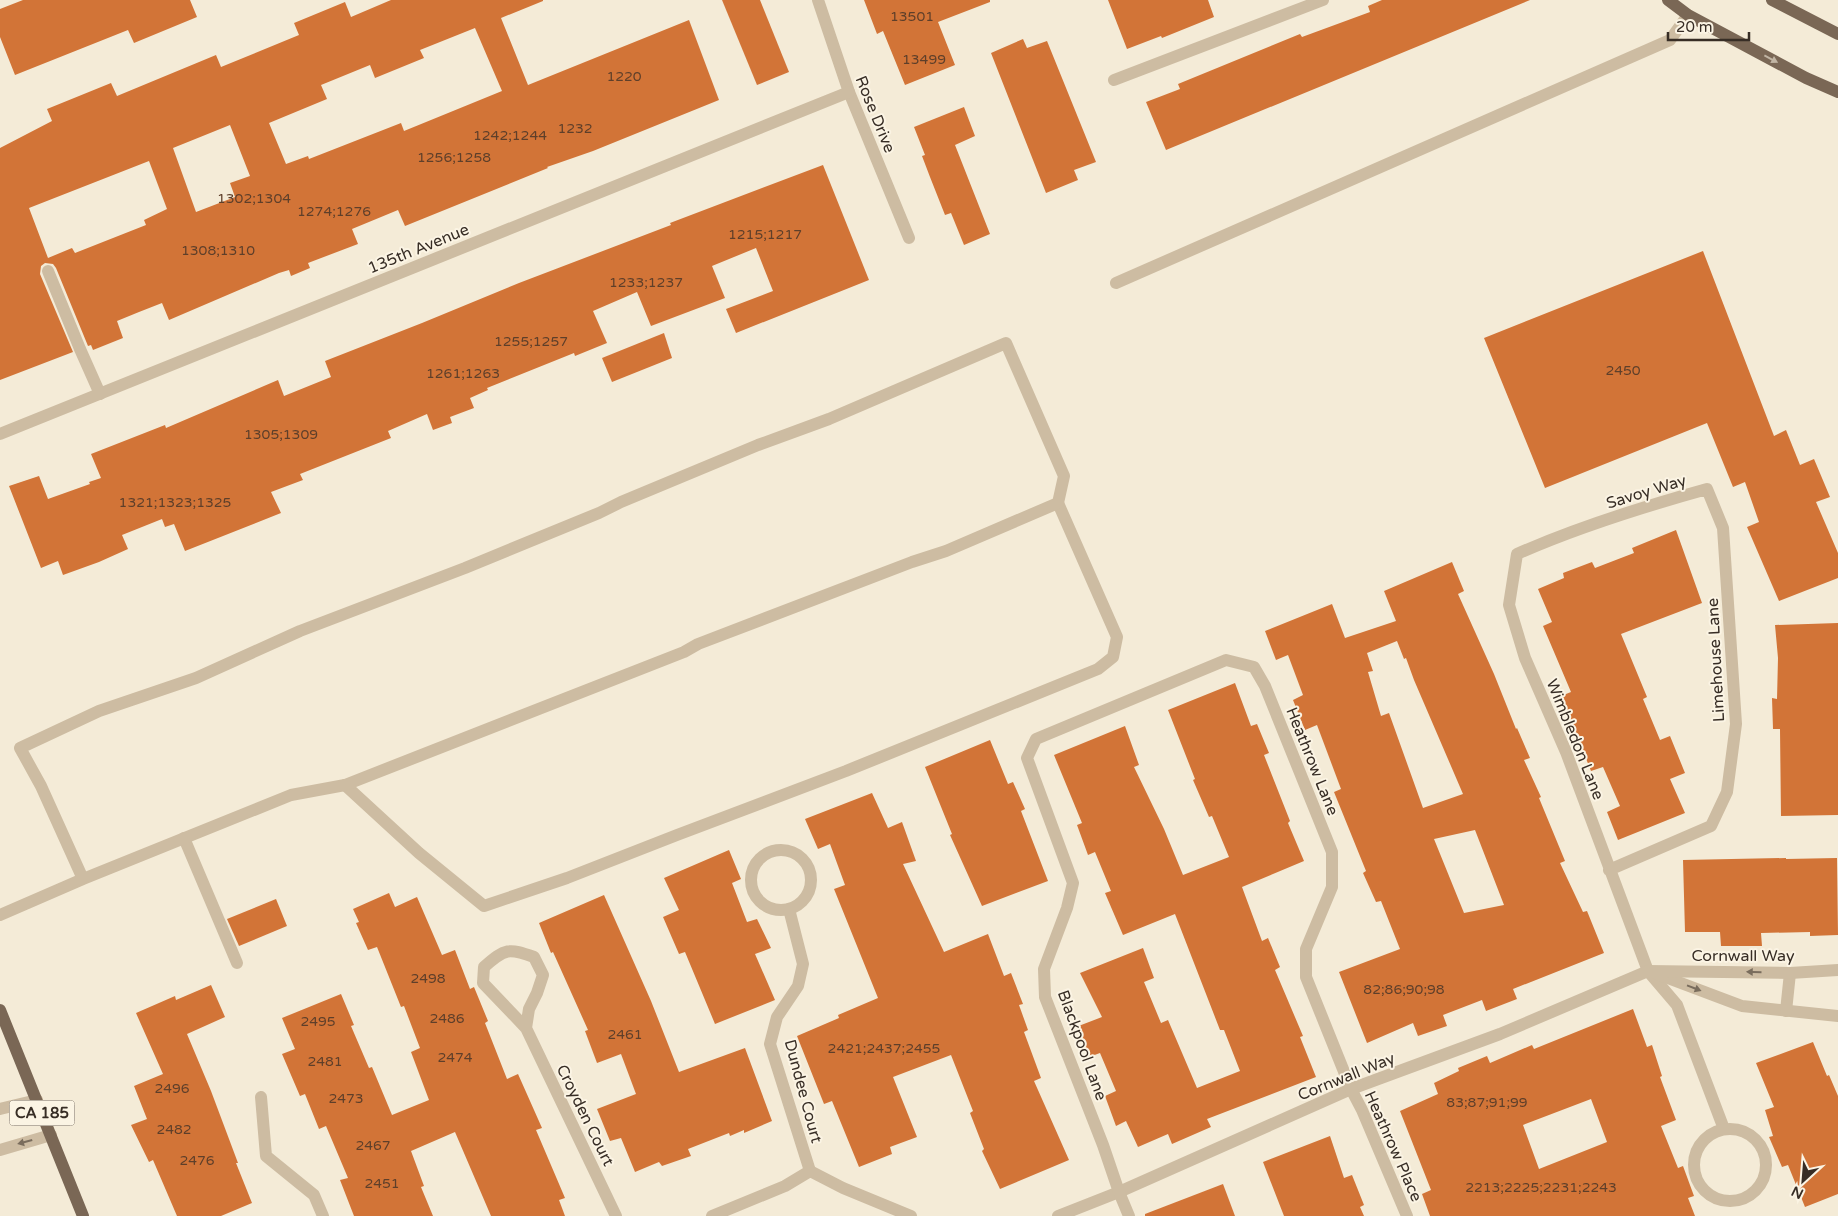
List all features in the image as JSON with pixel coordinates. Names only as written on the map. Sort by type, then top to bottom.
[{"type":"main road","points":[[1668,0],[1688,15],[1806,78],[1838,92]]},
{"type":"main road","points":[[1772,0],[1838,34]]},
{"type":"main road","name":"CA 185","points":[[0,1010],[83,1216]]},
{"type":"street","name":"Rose Drive","points":[[818,0],[849,92],[909,238]]},
{"type":"street","points":[[1114,80],[1323,0]]},
{"type":"street","points":[[1116,283],[1670,40],[1688,15]]},
{"type":"street","name":"135th Avenue","points":[[0,434],[849,92]]},
{"type":"street","points":[[48,271],[100,394]]},
{"type":"street","points":[[83,878],[41,786],[20,748],[99,711],[196,678],[300,630],[465,568],[758,445],[837,416],[1006,343],[1064,476],[1058,503],[1117,637],[1113,657],[1098,669],[846,771],[567,878],[484,906],[419,853],[345,785]]},
{"type":"street","name":"Savoy Way","points":[[1555,538],[1641,508],[1707,489],[1722,528]]},
{"type":"street","points":[[0,916],[83,878],[291,795],[345,785],[698,644],[912,562],[946,551],[1058,503]]},
{"type":"street","name":"Limehouse Lane","points":[[1609,870],[1711,826],[1726,792],[1736,724],[1722,528]]},
{"type":"street","name":"Wimbledon Lane","points":[[1555,538],[1517,554],[1509,605],[1525,658],[1566,752],[1648,971],[1677,1005],[1724,1129]]},
{"type":"street","name":"Heathrow Lane","points":[[1036,739],[1226,660],[1254,667],[1265,686],[1332,852],[1332,887],[1306,949],[1306,977],[1351,1089]]},
{"type":"street","name":"Blackpool Lane","points":[[1036,739],[1027,758],[1073,883],[1067,908],[1044,969],[1045,997],[1129,1216]]},
{"type":"street","points":[[184,838],[237,963]]},
{"type":"street","points":[[789,850],[805,861],[810,870],[810,890],[798,905],[789,909],[778,910],[769,907],[760,902],[752,889],[751,874],[754,865],[769,852],[789,850]]},
{"type":"street","name":"Dundee Court","points":[[789,909],[802,964],[798,986],[777,1017],[770,1044],[810,1171]]},
{"type":"street","name":"Croyden Court","points":[[526,1028],[529,1009],[543,974],[534,957],[514,950],[496,956],[484,967],[483,983],[526,1028],[616,1216]]},
{"type":"street","name":"Cornwall Way","points":[[1058,1216],[1119,1192],[1351,1089],[1500,1034],[1648,971],[1790,973],[1838,970]]},
{"type":"street","name":"Cornwall Way","points":[[1648,971],[1742,1006],[1838,1016]]},
{"type":"street","points":[[1786,1011],[1790,973]]},
{"type":"street","name":"Heathrow Place","points":[[1351,1089],[1362,1110],[1407,1216]]},
{"type":"street","points":[[261,1097],[266,1156],[314,1195],[323,1216]]},
{"type":"street","points":[[0,1109],[37,1100]]},
{"type":"street","points":[[1724,1129],[1737,1129],[1754,1138],[1762,1147],[1766,1159],[1766,1172],[1760,1187],[1750,1196],[1735,1201],[1715,1199],[1698,1182],[1694,1170],[1696,1152],[1703,1141],[1713,1133],[1724,1129]]},
{"type":"street","points":[[0,1150],[51,1135]]},
{"type":"street","points":[[712,1216],[786,1186],[810,1171],[844,1188],[911,1216]]},
{"type":"building","points":[[23,0],[190,0],[197,17],[134,43],[128,30],[15,75],[0,37],[0,9]]},
{"type":"building","points":[[391,0],[543,0],[501,18],[528,85],[689,20],[719,100],[593,151],[547,167],[405,226],[398,210],[352,229],[358,244],[308,263],[310,268],[291,276],[289,270],[279,273],[169,320],[162,303],[139,312],[117,321],[123,338],[93,350],[91,345],[88,346],[56,268],[53,264],[45,263],[41,266],[40,274],[73,352],[0,380],[0,148],[52,121],[47,109],[111,83],[117,96],[216,55],[221,67],[299,35],[294,23],[345,2],[351,17]],"holes":[[[475,28],[502,91],[404,131],[401,123],[309,159],[308,156],[286,164],[269,123],[327,99],[321,85],[370,65],[375,78],[424,58],[420,50]],[[230,125],[250,176],[230,183],[235,197],[196,212],[173,148]],[[149,161],[167,209],[144,220],[146,225],[75,253],[72,248],[48,258],[29,208]]]},
{"type":"building","points":[[722,0],[760,0],[789,72],[757,85]]},
{"type":"building","points":[[864,0],[990,0],[990,2],[938,22],[955,65],[905,85],[883,31],[877,34]]},
{"type":"building","points":[[1108,0],[1208,0],[1214,17],[1162,38],[1161,36],[1127,49]]},
{"type":"building","points":[[1382,0],[1530,0],[1166,150],[1146,102],[1180,89],[1178,84],[1300,34],[1302,37],[1370,12],[1368,6]]},
{"type":"building","points":[[1023,39],[1027,48],[1047,41],[1096,162],[1074,170],[1078,180],[1046,193],[991,53]]},
{"type":"building","points":[[964,107],[975,136],[955,145],[990,234],[964,245],[951,213],[945,215],[922,156],[925,155],[914,127]]},
{"type":"building","points":[[823,165],[869,280],[736,333],[726,309],[773,291],[756,248],[712,266],[725,298],[651,326],[637,292],[593,311],[607,343],[575,356],[574,353],[487,388],[488,390],[470,398],[474,408],[450,417],[452,423],[433,430],[427,414],[388,431],[391,438],[300,474],[303,480],[271,492],[281,513],[185,551],[174,524],[165,527],[162,519],[122,535],[128,549],[99,562],[63,575],[58,561],[41,568],[9,486],[39,476],[48,499],[90,484],[89,482],[101,478],[91,454],[165,425],[166,428],[278,380],[284,396],[331,377],[325,361],[519,283],[671,225],[670,223]]},
{"type":"building","points":[[1703,251],[1774,436],[1786,430],[1800,465],[1814,459],[1830,497],[1816,502],[1838,553],[1838,578],[1779,601],[1747,527],[1759,522],[1745,482],[1733,487],[1707,423],[1545,488],[1484,338]]},
{"type":"building","points":[[664,333],[672,358],[612,382],[602,358]]},
{"type":"building","points":[[1676,530],[1702,603],[1621,634],[1647,697],[1643,699],[1660,740],[1670,736],[1685,773],[1670,779],[1685,813],[1618,840],[1607,812],[1620,806],[1603,767],[1591,771],[1561,696],[1571,692],[1543,626],[1552,622],[1538,589],[1564,578],[1563,573],[1592,562],[1595,568],[1634,553],[1632,548]]},
{"type":"building","points":[[1452,562],[1464,591],[1458,594],[1530,758],[1524,760],[1541,797],[1539,798],[1565,861],[1560,863],[1583,912],[1587,911],[1604,953],[1513,989],[1517,999],[1486,1011],[1482,1000],[1443,1015],[1447,1026],[1418,1036],[1413,1023],[1367,1043],[1339,972],[1400,949],[1381,901],[1376,902],[1363,873],[1366,871],[1334,792],[1341,789],[1317,725],[1305,730],[1293,700],[1303,695],[1288,655],[1276,660],[1265,631],[1332,604],[1345,638],[1396,621],[1384,591]],"holes":[[[1397,641],[1404,659],[1406,658],[1463,794],[1423,808],[1389,713],[1381,716],[1368,672],[1373,671],[1367,653]],[[1475,830],[1504,905],[1464,913],[1434,839]]]},
{"type":"building","points":[[1838,623],[1838,815],[1781,816],[1780,729],[1773,729],[1772,698],[1777,699],[1778,658],[1775,625]]},
{"type":"building","points":[[1235,683],[1251,726],[1257,724],[1269,753],[1264,755],[1290,821],[1288,823],[1304,861],[1242,887],[1262,941],[1268,938],[1280,967],[1275,970],[1303,1036],[1300,1037],[1316,1077],[1207,1119],[1211,1127],[1172,1144],[1168,1134],[1138,1147],[1126,1121],[1116,1126],[1105,1096],[1116,1091],[1100,1053],[1089,1057],[1076,1027],[1102,1017],[1080,973],[1143,948],[1154,978],[1144,982],[1161,1023],[1168,1020],[1197,1088],[1240,1071],[1224,1030],[1220,1030],[1175,914],[1123,935],[1105,893],[1111,891],[1095,852],[1088,855],[1077,825],[1082,823],[1054,755],[1125,726],[1139,765],[1134,767],[1164,829],[1183,875],[1229,857],[1212,816],[1209,817],[1193,780],[1195,779],[1168,710]]},
{"type":"building","points":[[990,740],[1008,784],[1013,782],[1025,809],[1021,811],[1048,881],[982,906],[950,835],[952,834],[925,767]]},
{"type":"building","points":[[872,793],[888,828],[902,822],[916,861],[903,864],[944,952],[988,934],[1004,976],[1011,973],[1023,1004],[1019,1005],[1028,1030],[1024,1032],[1041,1078],[1034,1081],[1069,1160],[1000,1189],[982,1151],[984,1149],[970,1113],[973,1111],[951,1055],[893,1077],[917,1137],[890,1147],[892,1154],[859,1167],[832,1101],[824,1104],[797,1036],[839,1018],[838,1015],[878,998],[834,889],[845,885],[830,844],[818,849],[805,819]]},
{"type":"building","points":[[729,850],[741,879],[732,883],[747,922],[757,919],[771,948],[755,954],[775,1000],[715,1024],[685,952],[679,954],[663,917],[679,910],[664,878]]},
{"type":"building","points":[[1837,858],[1838,935],[1810,936],[1810,932],[1761,933],[1762,946],[1721,946],[1720,932],[1685,932],[1683,860]]},
{"type":"building","points":[[389,893],[395,907],[417,897],[442,955],[455,950],[470,989],[474,987],[488,1021],[485,1023],[507,1079],[518,1074],[542,1128],[536,1130],[565,1198],[559,1200],[565,1216],[491,1216],[455,1132],[411,1151],[424,1186],[421,1187],[433,1216],[354,1216],[340,1180],[348,1178],[326,1126],[319,1129],[305,1094],[300,1096],[282,1054],[295,1049],[282,1018],[341,994],[354,1025],[351,1026],[369,1068],[372,1067],[392,1115],[429,1100],[411,1052],[420,1048],[404,1006],[401,1007],[377,947],[368,950],[356,923],[359,922],[353,909]]},
{"type":"building","points":[[604,895],[651,1001],[679,1072],[745,1048],[772,1121],[744,1133],[744,1130],[730,1136],[729,1133],[688,1149],[691,1156],[662,1166],[659,1162],[635,1172],[621,1138],[610,1141],[597,1109],[636,1094],[621,1054],[597,1063],[585,1031],[588,1030],[553,952],[551,953],[539,923]]},
{"type":"building","points":[[276,899],[287,926],[239,946],[227,919]]},
{"type":"building","points":[[211,985],[225,1017],[187,1034],[211,1091],[252,1203],[221,1216],[177,1216],[153,1160],[149,1162],[131,1125],[147,1119],[134,1086],[163,1074],[136,1013],[175,996],[176,1000]]},
{"type":"building","points":[[1633,1009],[1647,1047],[1652,1045],[1662,1076],[1660,1077],[1676,1120],[1661,1126],[1678,1168],[1683,1166],[1694,1196],[1688,1198],[1695,1216],[1430,1216],[1422,1194],[1431,1190],[1400,1111],[1438,1094],[1434,1083],[1459,1071],[1458,1068],[1487,1056],[1490,1063],[1532,1045],[1534,1049]],"holes":[[[1591,1099],[1607,1142],[1539,1169],[1523,1125]]]},
{"type":"building","points":[[1813,1042],[1827,1076],[1829,1075],[1838,1096],[1838,1194],[1805,1207],[1788,1165],[1782,1167],[1769,1137],[1773,1136],[1765,1110],[1774,1107],[1756,1063]]},
{"type":"building","points":[[1330,1136],[1344,1178],[1352,1175],[1364,1205],[1360,1207],[1364,1216],[1284,1216],[1263,1162]]},
{"type":"building","points":[[1223,1184],[1235,1216],[1145,1216],[1145,1214]]}]
